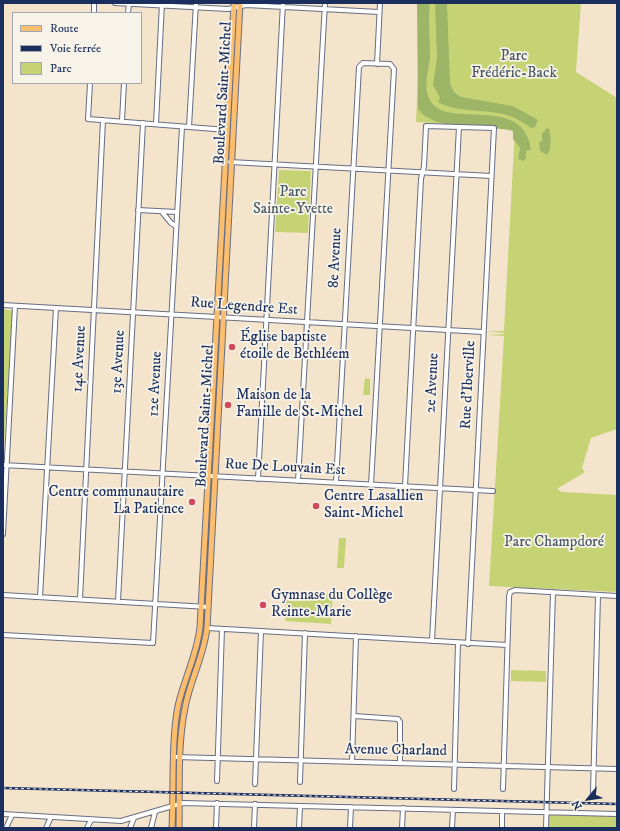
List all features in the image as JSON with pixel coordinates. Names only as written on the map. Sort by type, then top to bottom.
[{"type":"main road","name":"Boulevard Saint-Michel","points":[[172,828],[178,706],[197,647],[201,606],[234,5]]},
{"type":"main road","name":"Boulevard Saint-Michel","points":[[179,828],[181,757],[185,706],[202,655],[207,628],[240,5]]},
{"type":"street","points":[[115,3],[196,5],[228,9],[234,5],[283,5],[379,12]]},
{"type":"street","points":[[298,481],[325,3]]},
{"type":"street","points":[[371,484],[394,69],[390,64],[377,64],[380,3]]},
{"type":"street","points":[[156,124],[162,4]]},
{"type":"street","points":[[189,127],[196,5]]},
{"type":"street","points":[[258,479],[283,5]]},
{"type":"street","name":"8e Avenue","points":[[336,482],[359,67],[363,63],[377,64]]},
{"type":"street","points":[[90,84],[88,119],[227,130]]},
{"type":"street","points":[[122,121],[124,84]]},
{"type":"street","name":"14e Avenue","points":[[80,599],[103,120]]},
{"type":"street","name":"13e Avenue","points":[[118,601],[142,123]]},
{"type":"street","name":"12e Avenue","points":[[3,635],[153,643],[182,126]]},
{"type":"street","points":[[405,486],[426,126],[458,127]]},
{"type":"street","name":"Rue d'Iberville","points":[[458,127],[494,128],[468,644]]},
{"type":"street","name":"2e Avenue","points":[[432,641],[458,127]]},
{"type":"street","points":[[225,162],[491,176]]},
{"type":"street","points":[[138,210],[177,212]]},
{"type":"street","points":[[162,212],[171,223],[176,226]]},
{"type":"street","name":"Rue Legendre Est","points":[[3,305],[266,321],[483,332]]},
{"type":"street","points":[[3,534],[5,465],[15,306]]},
{"type":"street","points":[[40,597],[56,308]]},
{"type":"street","name":"Rue De Louvain Est","points":[[5,465],[493,491]]},
{"type":"street","points":[[503,789],[510,592],[515,590],[617,596]]},
{"type":"street","points":[[546,828],[553,592]]},
{"type":"street","points":[[3,595],[208,606]]},
{"type":"street","points":[[593,793],[598,595]]},
{"type":"street","points":[[207,628],[468,644],[507,645]]},
{"type":"street","points":[[217,781],[222,629]]},
{"type":"street","points":[[255,784],[260,631]]},
{"type":"street","points":[[300,782],[305,633]]},
{"type":"street","points":[[352,762],[356,636]]},
{"type":"street","points":[[454,789],[458,643]]},
{"type":"street","points":[[354,716],[398,719],[400,722],[400,763]]},
{"type":"street","name":"Avenue Charland","points":[[175,757],[617,769]]},
{"type":"street","points":[[216,828],[217,803]]},
{"type":"street","points":[[3,814],[121,821],[180,804],[217,803],[617,814]]},
{"type":"street","points":[[254,828],[255,804]]},
{"type":"street","points":[[299,828],[300,806]]},
{"type":"street","points":[[350,807],[350,828]]},
{"type":"street","points":[[402,828],[403,808]]},
{"type":"street","points":[[452,828],[453,810]]},
{"type":"street","points":[[502,811],[502,828]]},
{"type":"street","points":[[151,828],[154,812]]},
{"type":"street","points":[[6,828],[12,815]]},
{"type":"street","points":[[46,828],[51,817]]},
{"type":"street","points":[[130,828],[134,818]]},
{"type":"street","points":[[87,828],[91,820]]},
{"type":"green space","points":[[417,3],[430,3],[430,60],[426,83],[430,100],[438,109],[451,113],[500,117],[514,122],[525,132],[531,150],[526,151],[526,158],[523,161],[518,159],[520,148],[513,139],[513,131],[449,125],[436,122],[426,117],[418,109]]},
{"type":"green space","name":"Parc Frédéric-Back","points":[[421,3],[581,3],[576,72],[617,98],[617,429],[591,438],[582,468],[585,472],[557,489],[562,492],[617,495],[617,592],[489,586],[504,336],[487,335],[504,333],[487,331],[504,331],[515,128],[416,122]]},
{"type":"green space","points":[[435,3],[447,3],[450,84],[454,92],[461,97],[513,106],[538,120],[535,127],[531,128],[507,115],[495,112],[454,108],[438,102],[440,98],[433,85],[437,58]]},
{"type":"green space","points":[[547,128],[549,129],[551,143],[550,150],[547,155],[540,151],[539,142],[542,141],[542,134]]},
{"type":"green space","name":"Parc Sainte-Yvette","points":[[279,170],[311,171],[308,233],[275,232]]},
{"type":"green space","points":[[3,309],[13,311],[3,460]]},
{"type":"green space","points":[[365,378],[370,379],[370,395],[363,395]]},
{"type":"green space","points":[[339,538],[346,538],[344,568],[337,568]]},
{"type":"green space","points":[[287,592],[333,594],[331,624],[285,621]]},
{"type":"green space","points":[[511,670],[546,671],[546,682],[511,681]]},
{"type":"green space","points":[[547,812],[617,814],[617,828],[546,828]]},
{"type":"railway","points":[[3,788],[617,804]]},
{"type":"place","name":"Église baptiste étoile de Bethléem","points":[[232,347]]},
{"type":"place","name":"Maison de la Famille de St-Michel","points":[[228,405]]},
{"type":"place","name":"Centre communautaire La Patience","points":[[192,502]]},
{"type":"place","name":"Centre Lasallien Saint-Michel","points":[[316,506]]},
{"type":"place","name":"Gymnase du Collège Reinte-Marie","points":[[263,605]]},
{"type":"park label","name":"Parc Champdoré","points":[[554,543]]}]
